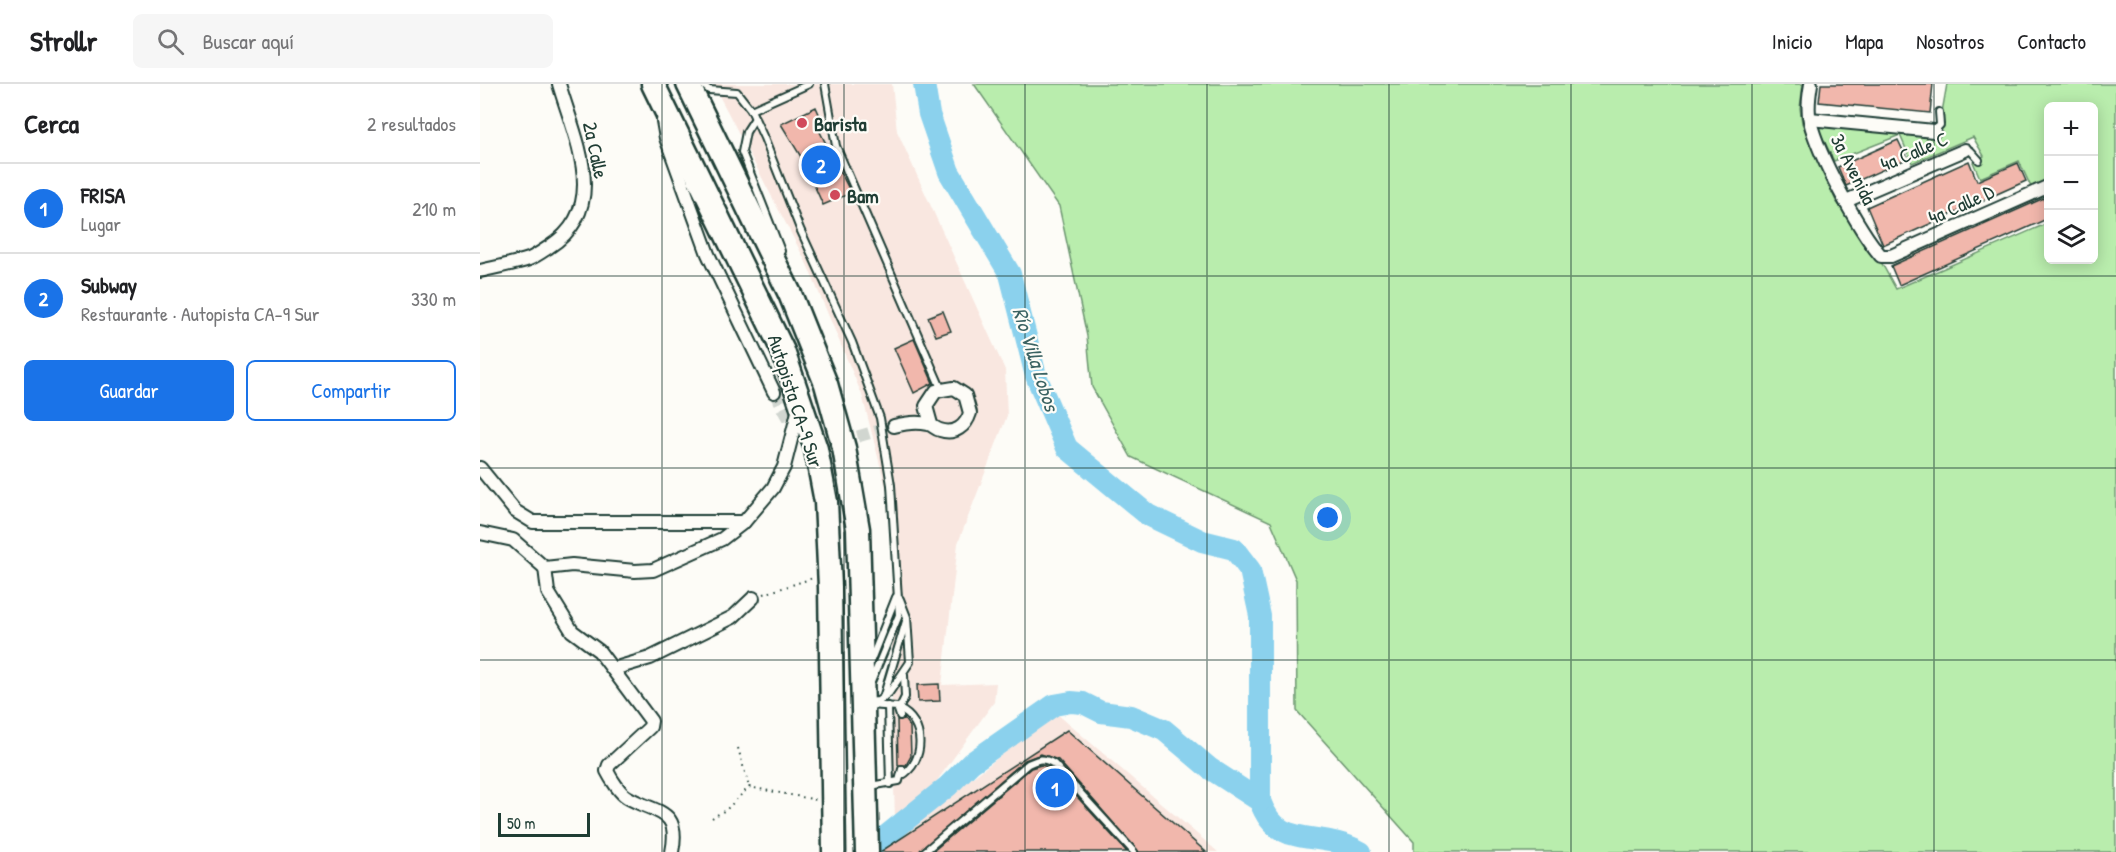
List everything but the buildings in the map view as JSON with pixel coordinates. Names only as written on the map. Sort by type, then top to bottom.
[{"type":"highway","name":"Autopista CA-9 Sur","points":[[688,84],[790,285],[826,384],[853,486],[858,529],[867,697],[867,852]]},
{"type":"highway","name":"Autopista CA-9 Sur","points":[[656,91],[761,303],[801,401],[816,449],[826,502],[830,572],[834,852]]},
{"type":"street","name":"2a Calle","points":[[480,272],[531,258],[560,240],[573,226],[581,209],[586,185],[583,164],[559,84]]},
{"type":"street","name":"3a Avenida","points":[[1811,84],[1810,119],[1846,201],[1879,253],[1884,257],[1891,256]]},
{"type":"street","points":[[656,91],[666,138],[708,254],[774,392]]},
{"type":"street","points":[[1810,119],[1934,130]]},
{"type":"street","name":"4a Calle C","points":[[1846,201],[1965,150]]},
{"type":"street","name":"4a Calle D","points":[[1891,256],[2044,189]]},
{"type":"street","points":[[894,426],[908,422],[931,424],[941,431],[954,431],[968,418],[970,406],[965,394],[954,388],[941,388],[927,400],[926,413],[931,424]]},
{"type":"street","points":[[545,568],[572,565],[635,571],[653,570],[722,539],[760,506],[784,467],[801,401]]},
{"type":"street","points":[[480,468],[515,511],[532,522],[744,522]]},
{"type":"street","points":[[480,533],[513,540],[545,568],[548,592],[572,631],[599,651],[652,726],[609,765],[607,771],[626,797],[660,810],[668,818],[674,835],[672,852]]},
{"type":"street","points":[[613,669],[650,658],[723,622],[744,609],[753,598]]},
{"type":"lane","points":[[702,84],[709,90],[737,92]]},
{"type":"lane","points":[[733,84],[751,110],[800,229],[852,342],[880,418],[891,485],[899,615],[867,697]]},
{"type":"lane","points":[[751,110],[809,84]]},
{"type":"lane","points":[[825,84],[836,146],[941,388]]},
{"type":"lane","points":[[1934,130],[1940,125],[1939,112]]},
{"type":"lane","points":[[754,118],[746,132],[742,152],[784,260]]},
{"type":"lane","points":[[1965,150],[1971,151],[1979,160]]},
{"type":"lane","points":[[897,594],[907,617],[910,662],[904,674],[905,698],[900,713]]},
{"type":"lane","points":[[867,697],[897,594]]},
{"type":"lane","points":[[867,697],[907,617]]},
{"type":"lane","points":[[867,697],[904,674]]},
{"type":"lane","points":[[866,794],[899,781],[902,772],[915,765],[919,752],[914,719],[867,697]]},
{"type":"lane","points":[[888,706],[890,784]]},
{"type":"lane","points":[[924,852],[1028,764],[1039,758],[1054,764],[1134,852]]},
{"type":"path","points":[[753,598],[830,572]]},
{"type":"path","points":[[738,748],[749,786]]},
{"type":"path","points":[[749,786],[822,801]]},
{"type":"path","points":[[712,818],[727,808],[749,786]]},
{"type":"shaded area","points":[[713,84],[892,84],[897,131],[1005,370],[1007,416],[958,543],[942,685],[996,683],[994,702],[897,836],[1056,713],[1218,852],[896,852],[892,722],[892,511],[862,395],[806,262]]},
{"type":"green space","points":[[974,84],[1803,84],[1800,108],[1802,123],[1836,201],[1881,262],[1896,289],[2044,225],[2044,264],[2098,264],[2098,102],[2044,102],[2044,182],[2031,187],[2019,161],[1980,178],[1973,162],[1984,156],[1973,137],[1912,163],[1900,135],[1834,161],[1819,126],[1938,135],[1947,84],[2116,84],[2116,852],[1414,852],[1414,842],[1297,711],[1296,580],[1271,522],[1131,457],[1092,387],[1087,336],[1059,206]]},
{"type":"waterway","name":"Río Villa Lobos","points":[[924,84],[929,114],[949,172],[1010,274],[1036,376],[1067,448],[1148,515],[1202,541],[1234,549],[1250,570],[1260,616],[1260,801],[1268,817],[1277,827],[1289,833],[1330,841],[1361,852]]},
{"type":"waterway","points":[[866,852],[948,786],[971,763],[1054,705],[1071,702],[1083,703],[1101,712],[1131,716],[1164,730],[1209,768],[1260,801]]},
{"type":"tunnel","points":[[774,392],[793,425],[803,434],[814,439],[840,440],[894,426]]},
{"type":"place","name":"Barista","points":[[802,123]]},
{"type":"place","name":"Subway","points":[[821,165]]},
{"type":"place","name":"Bam","points":[[835,195]]},
{"type":"place","name":"FRISA","points":[[1055,788]]}]
